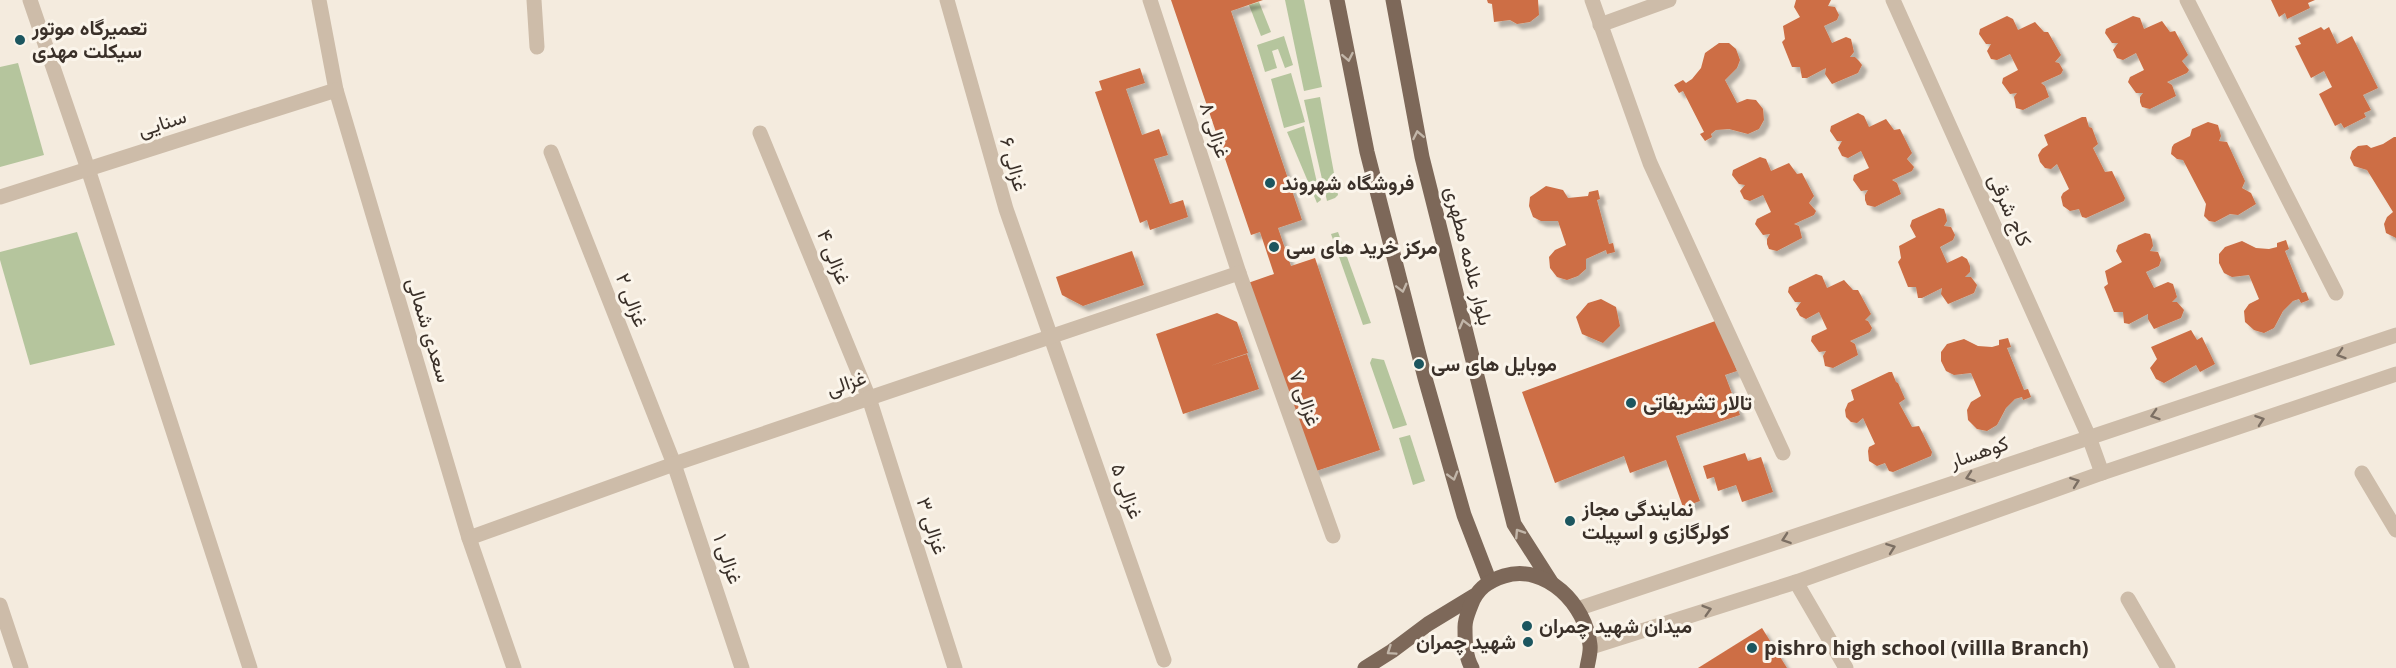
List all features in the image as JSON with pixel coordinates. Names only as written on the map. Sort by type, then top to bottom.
[{"type":"main road","points":[[1337,0],[1367,152],[1425,378],[1464,514],[1489,580]]},
{"type":"main road","name":"بلوار علامه مطهری","points":[[1393,0],[1422,157],[1514,524],[1551,582],[1569,597],[1584,620],[1591,647]]},
{"type":"main road","points":[[1365,668],[1428,624],[1474,596],[1489,580],[1509,574],[1529,574],[1551,582]]},
{"type":"main road","points":[[1472,668],[1468,663],[1465,620],[1474,596]]},
{"type":"main road","points":[[1587,668],[1591,647]]},
{"type":"street","points":[[30,0],[88,169],[250,668]]},
{"type":"street","name":"سعدی شمالی","points":[[319,0],[336,90],[469,538],[514,668]]},
{"type":"street","points":[[534,0],[537,47]]},
{"type":"street","name":"غزالی ۶","points":[[947,0],[1006,209],[1050,337]]},
{"type":"street","name":"غزالی ۸","points":[[1150,0],[1239,273]]},
{"type":"street","points":[[1592,0],[1650,163],[1783,453]]},
{"type":"street","points":[[1600,25],[1668,0]]},
{"type":"street","name":"کاج شرقی","points":[[1893,0],[2089,437],[2102,473]]},
{"type":"street","points":[[2187,0],[2336,293]]},
{"type":"street","name":"سنایی","points":[[0,196],[336,90]]},
{"type":"street","name":"غزالی ۴","points":[[760,133],[869,398]]},
{"type":"street","name":"غزالی ۲","points":[[551,152],[674,464]]},
{"type":"street","name":"غزالی","points":[[469,538],[674,464],[1239,273]]},
{"type":"street","name":"غزالی ۷","points":[[1239,273],[1332,537]]},
{"type":"street","name":"کوهسار","points":[[1576,609],[2396,335]]},
{"type":"street","name":"غزالی ۵","points":[[1050,337],[1164,660]]},
{"type":"street","points":[[1591,647],[1796,582],[2102,473],[2396,374]]},
{"type":"street","name":"غزالی ۳","points":[[869,398],[955,668]]},
{"type":"street","name":"غزالی ۱","points":[[674,464],[742,668]]},
{"type":"street","points":[[2362,473],[2396,530]]},
{"type":"street","points":[[1796,582],[1846,668]]},
{"type":"street","points":[[2128,599],[2168,668]]},
{"type":"street","points":[[0,605],[21,668]]},
{"type":"green space","points":[[1285,0],[1304,0],[1322,87],[1304,91]]},
{"type":"green space","points":[[1259,2],[1271,32],[1261,36],[1249,5]]},
{"type":"green space","points":[[1284,36],[1293,65],[1285,68],[1278,49],[1272,51],[1277,68],[1265,72],[1257,45]]},
{"type":"green space","points":[[18,63],[44,155],[0,167],[0,67]]},
{"type":"green space","points":[[1291,73],[1305,122],[1284,128],[1271,79]]},
{"type":"green space","points":[[1320,97],[1338,195],[1327,201],[1304,100]]},
{"type":"green space","points":[[1304,126],[1321,200],[1317,203],[1287,132]]},
{"type":"green space","points":[[77,232],[115,345],[30,365],[0,260],[0,252]]},
{"type":"green space","points":[[1338,232],[1371,323],[1363,325],[1331,234]]},
{"type":"green space","points":[[1372,358],[1384,360],[1407,425],[1393,429],[1370,363]]},
{"type":"green space","points":[[1410,435],[1425,481],[1413,485],[1399,438]]},
{"type":"building","name":"مرکز خرید های سی","points":[[1171,0],[1263,0],[1231,11],[1302,220],[1278,228],[1291,266],[1315,258],[1380,450],[1313,472],[1248,283],[1274,274],[1260,232],[1251,235]]},
{"type":"building","points":[[1487,0],[1538,0],[1539,15],[1530,22],[1517,24],[1510,20],[1494,22],[1492,4]]},
{"type":"building","points":[[1796,0],[1831,0],[1828,6],[1835,7],[1839,15],[1837,20],[1824,26],[1832,43],[1846,37],[1851,39],[1854,52],[1850,57],[1855,57],[1862,65],[1858,73],[1832,84],[1825,74],[1826,68],[1807,78],[1802,78],[1800,67],[1792,67],[1782,42],[1785,39],[1783,26],[1800,17],[1794,7]]},
{"type":"building","points":[[2271,0],[2315,0],[2308,3],[2310,8],[2287,19],[2285,13],[2279,17]]},
{"type":"building","points":[[2007,16],[2013,19],[2018,30],[2035,22],[2044,32],[2048,32],[2061,55],[2055,62],[2059,63],[2063,70],[2061,74],[2041,83],[2045,86],[2049,97],[2023,110],[2016,108],[2014,97],[2017,93],[2010,94],[2002,83],[2003,78],[2018,70],[2010,54],[1997,60],[1991,59],[1987,51],[1991,44],[1986,44],[1979,34],[1980,29]]},
{"type":"building","points":[[2133,16],[2140,18],[2144,29],[2162,21],[2170,32],[2175,31],[2188,55],[2182,61],[2189,70],[2187,73],[2167,82],[2172,85],[2176,96],[2150,109],[2142,107],[2140,97],[2143,93],[2136,93],[2128,82],[2130,77],[2144,70],[2136,53],[2123,60],[2117,58],[2113,50],[2118,43],[2112,43],[2105,33],[2106,29]]},
{"type":"building","points":[[2321,27],[2324,30],[2329,27],[2337,44],[2352,36],[2378,88],[2363,95],[2371,110],[2364,113],[2366,117],[2344,128],[2341,123],[2335,126],[2319,94],[2332,87],[2324,71],[2311,78],[2295,46],[2301,44],[2298,38]]},
{"type":"building","points":[[1719,43],[1729,43],[1736,49],[1740,60],[1737,68],[1725,80],[1737,103],[1747,99],[1756,100],[1763,109],[1764,120],[1759,129],[1748,134],[1729,129],[1716,130],[1711,134],[1712,137],[1705,141],[1700,134],[1704,132],[1683,91],[1679,93],[1674,85],[1683,80],[1686,83],[1692,79],[1701,68],[1705,53]]},
{"type":"building","points":[[1140,68],[1145,83],[1126,89],[1142,135],[1159,129],[1168,155],[1154,159],[1170,204],[1183,200],[1188,217],[1150,230],[1147,220],[1140,223],[1095,92],[1102,90],[1099,81]]},
{"type":"building","points":[[1858,113],[1864,116],[1869,127],[1886,119],[1894,130],[1900,129],[1912,153],[1907,159],[1914,167],[1912,171],[1892,180],[1897,183],[1901,194],[1875,207],[1867,205],[1865,195],[1868,190],[1861,191],[1853,180],[1854,175],[1869,168],[1861,151],[1848,158],[1842,156],[1838,148],[1842,141],[1837,141],[1830,131],[1831,126]]},
{"type":"building","points":[[2086,117],[2089,127],[2092,128],[2098,144],[2093,148],[2105,172],[2112,171],[2125,198],[2124,201],[2086,218],[2082,217],[2079,209],[2070,211],[2063,206],[2061,197],[2069,189],[2057,164],[2051,169],[2045,168],[2038,155],[2048,145],[2044,135]]},
{"type":"building","points":[[2208,122],[2218,125],[2221,136],[2219,141],[2227,142],[2245,181],[2242,188],[2251,193],[2256,204],[2238,215],[2230,214],[2215,222],[2209,221],[2204,216],[2206,204],[2183,160],[2171,154],[2174,144],[2190,136],[2192,129]]},
{"type":"building","points":[[2396,137],[2396,238],[2386,233],[2384,224],[2393,212],[2367,170],[2354,166],[2350,158],[2352,151],[2358,146],[2367,145],[2371,148]]},
{"type":"building","points":[[1760,157],[1766,159],[1771,171],[1789,163],[1797,174],[1802,173],[1814,196],[1809,203],[1816,211],[1814,215],[1794,224],[1799,226],[1802,238],[1777,251],[1769,249],[1767,239],[1770,234],[1763,235],[1755,224],[1757,219],[1771,212],[1763,195],[1750,201],[1744,199],[1740,191],[1745,185],[1739,184],[1732,175],[1733,170]]},
{"type":"building","points":[[1546,186],[1563,190],[1568,198],[1588,196],[1589,192],[1598,190],[1600,199],[1597,200],[1609,244],[1613,243],[1615,252],[1607,254],[1606,250],[1586,259],[1586,269],[1578,276],[1567,280],[1557,277],[1550,268],[1549,257],[1555,250],[1566,245],[1558,221],[1541,221],[1533,217],[1529,206],[1530,197]]},
{"type":"building","points":[[1939,208],[1944,209],[1946,215],[1947,221],[1944,226],[1951,227],[1955,235],[1953,240],[1940,247],[1947,263],[1962,256],[1967,259],[1970,272],[1965,277],[1971,277],[1977,285],[1974,293],[1948,304],[1941,294],[1942,288],[1918,298],[1916,287],[1908,287],[1898,262],[1901,258],[1899,246],[1916,237],[1910,226],[1912,220]]},
{"type":"building","points":[[2145,233],[2150,234],[2152,240],[2153,246],[2150,251],[2158,252],[2161,260],[2159,266],[2146,272],[2154,288],[2168,282],[2173,284],[2177,297],[2172,302],[2177,302],[2184,310],[2181,318],[2154,329],[2148,319],[2148,314],[2129,324],[2124,323],[2123,312],[2114,312],[2104,287],[2108,284],[2105,271],[2122,262],[2116,251],[2118,245]]},
{"type":"building","points":[[2286,240],[2289,249],[2285,251],[2302,293],[2306,292],[2309,300],[2301,303],[2299,299],[2293,301],[2283,311],[2274,328],[2264,333],[2254,330],[2245,322],[2244,311],[2249,304],[2259,299],[2249,275],[2232,277],[2224,273],[2219,263],[2219,254],[2225,247],[2242,241],[2256,248],[2269,249],[2277,247],[2277,243]]},
{"type":"building","points":[[1132,251],[1144,285],[1083,306],[1062,295],[1056,277]]},
{"type":"building","points":[[1816,274],[1822,276],[1827,288],[1844,280],[1853,290],[1858,290],[1871,314],[1865,320],[1872,328],[1870,332],[1850,341],[1855,344],[1858,355],[1833,368],[1825,366],[1823,356],[1826,351],[1819,352],[1811,341],[1812,336],[1827,329],[1819,312],[1806,319],[1800,316],[1796,309],[1801,302],[1795,302],[1788,292],[1789,287]]},
{"type":"building","points":[[1601,299],[1616,307],[1620,326],[1603,343],[1582,334],[1576,317],[1588,303]]},
{"type":"building","points":[[1217,313],[1237,322],[1248,353],[1210,366],[1247,354],[1259,389],[1183,414],[1156,334]]},
{"type":"building","name":"تالار تشریفاتی","points":[[1718,320],[1737,371],[1725,375],[1740,415],[1676,436],[1700,501],[1683,507],[1666,460],[1630,473],[1624,456],[1555,483],[1522,392]]},
{"type":"building","points":[[2191,330],[2197,340],[2202,337],[2215,364],[2200,372],[2196,365],[2164,383],[2156,379],[2150,368],[2157,359],[2151,347]]},
{"type":"building","points":[[2008,338],[2011,347],[2007,348],[2024,390],[2028,389],[2031,397],[2023,400],[2022,397],[2015,399],[2006,408],[1997,425],[1987,431],[1977,429],[1968,420],[1967,410],[1971,402],[1981,396],[1971,373],[1954,375],[1946,371],[1941,361],[1941,352],[1947,344],[1964,339],[1978,346],[1992,347],[1999,345],[1999,340]]},
{"type":"building","points":[[1892,372],[1905,399],[1899,403],[1912,427],[1919,426],[1932,452],[1931,456],[1893,472],[1889,471],[1885,463],[1877,466],[1869,461],[1869,447],[1875,444],[1863,418],[1857,423],[1851,422],[1846,417],[1845,410],[1848,403],[1854,400],[1851,390]]},
{"type":"building","points":[[1745,453],[1748,461],[1761,457],[1773,492],[1742,502],[1736,485],[1718,491],[1714,477],[1707,479],[1703,466]]},
{"type":"building","name":"pishro high school (villla Branch)","points":[[1762,628],[1787,668],[1698,668]]},
{"type":"place","name":"تعمیرگاه موتور سیکلت مهدی","points":[[20,40]]},
{"type":"place","name":"فروشگاه شهروند","points":[[1270,183]]},
{"type":"place","name":"مرکز خرید های سی","points":[[1274,247]]},
{"type":"place","name":"موبایل های سی","points":[[1419,364]]},
{"type":"place","name":"تالار تشریفاتی","points":[[1631,403]]},
{"type":"place","name":"نمایندگی مجاز کولرگازی و اسپیلت","points":[[1570,521]]},
{"type":"place","name":"میدان شهید چمران","points":[[1527,626]]},
{"type":"place","name":"شهید چمران","points":[[1528,642]]},
{"type":"place","name":"pishro high school (villla Branch)","points":[[1752,648]]}]
